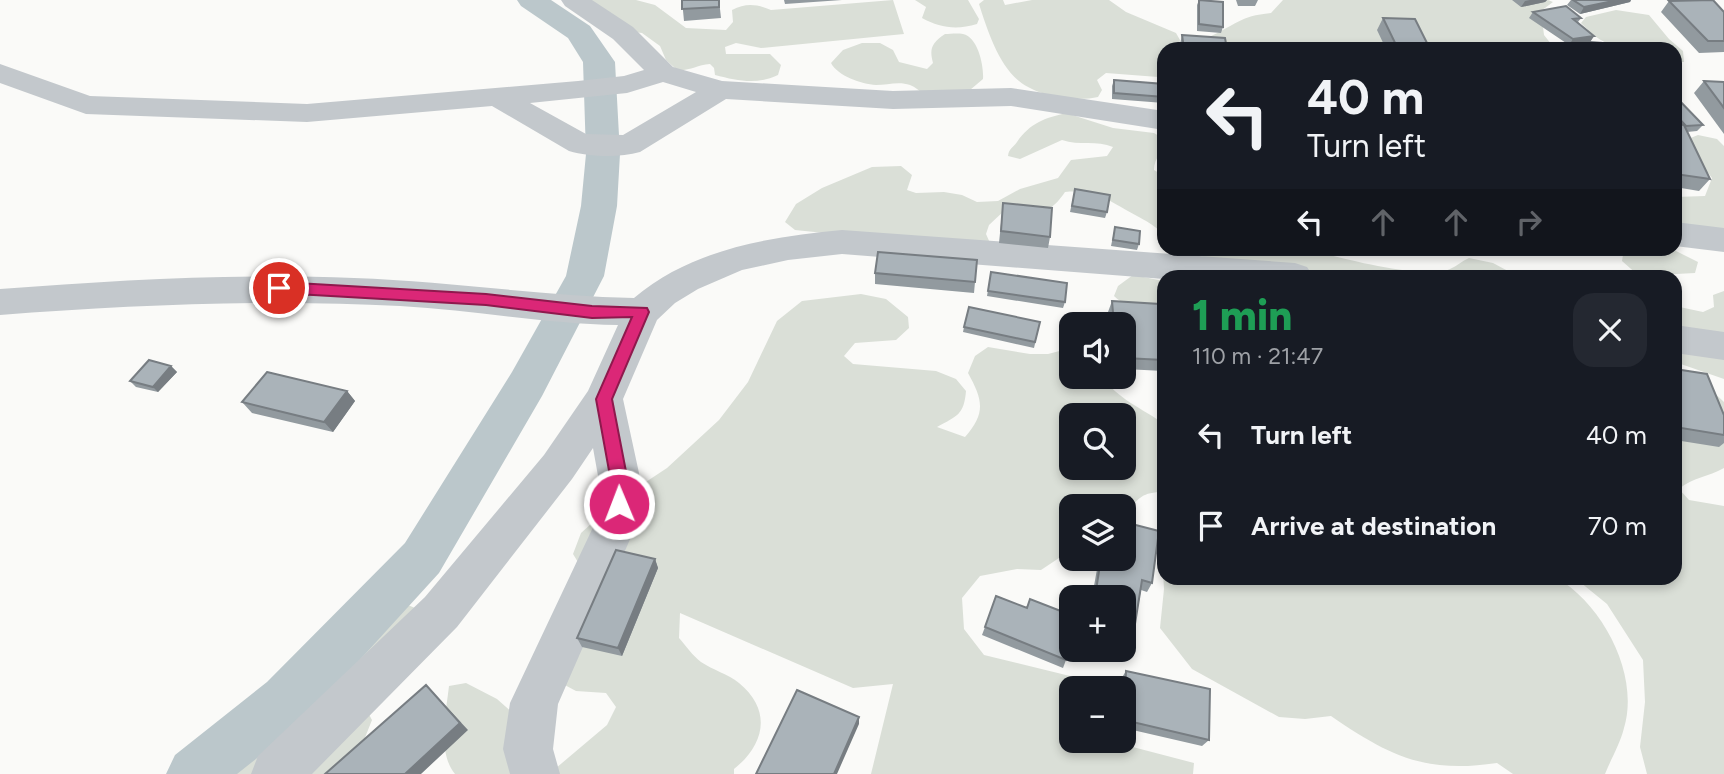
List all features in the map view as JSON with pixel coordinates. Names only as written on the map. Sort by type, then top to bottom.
[{"type":"street","points":[[574,0],[623,33],[663,73],[720,90],[893,100],[1011,97],[1157,120]]},
{"type":"street","points":[[0,73],[86,105],[307,113],[627,85],[663,73]]},
{"type":"street","points":[[496,96],[580,144],[629,145],[720,90]]},
{"type":"street","points":[[1682,235],[1724,240]]},
{"type":"street","points":[[276,774],[442,612],[558,467],[604,399],[642,312],[656,298],[720,263],[782,247],[842,242],[1215,270]]},
{"type":"street","points":[[0,302],[279,288],[403,293],[592,312],[642,312]]},
{"type":"street","points":[[1682,340],[1724,346]]},
{"type":"street","points":[[535,774],[528,749],[534,703],[617,521],[621,487],[604,399]]},
{"type":"shaded area","points":[[582,0],[636,0],[655,5],[686,28],[726,30],[733,22],[732,10],[747,5],[771,10],[893,0],[904,34],[761,48],[736,43],[725,47],[726,54],[770,54],[781,65],[778,75],[770,78],[740,80],[715,75],[710,64],[677,70],[666,60],[660,46],[642,33],[627,31]]},
{"type":"shaded area","points":[[915,0],[968,0],[979,19],[977,24],[962,27],[935,24],[922,18],[926,7]]},
{"type":"shaded area","points":[[984,0],[1003,0],[1005,5],[1032,0],[1109,0],[1126,12],[1176,33],[1180,40],[1157,42],[1157,77],[1106,73],[1097,80],[1102,90],[1098,97],[1068,98],[1036,91],[1012,74],[994,46],[979,4]]},
{"type":"shaded area","points":[[1283,0],[1553,2],[1541,11],[1544,35],[1550,42],[1210,42],[1209,37],[1244,19],[1271,13]]},
{"type":"shaded area","points":[[1616,10],[1649,15],[1672,42],[1605,42],[1581,23],[1586,17]]},
{"type":"shaded area","points":[[945,34],[963,34],[973,40],[976,46],[983,79],[970,90],[924,95],[906,84],[876,85],[857,81],[839,72],[831,63],[843,50],[862,43],[880,43],[893,50],[899,62],[927,69],[933,63],[933,46]]},
{"type":"shaded area","points":[[1066,113],[1113,128],[1157,135],[1157,160],[1154,170],[1157,172],[1157,229],[1103,198],[1076,192],[1065,192],[1052,206],[1039,212],[1005,210],[989,225],[986,234],[990,243],[922,243],[795,230],[785,222],[796,204],[822,188],[872,167],[901,166],[912,175],[907,190],[916,193],[944,192],[962,195],[977,202],[998,201],[1020,189],[1058,178],[1071,160],[1107,156],[1113,147],[1062,140],[1020,159],[1008,156],[1022,136],[1045,119]]},
{"type":"shaded area","points":[[1698,135],[1717,139],[1724,146],[1724,235],[1682,230],[1682,197],[1705,196],[1712,178],[1687,146],[1688,139]]},
{"type":"shaded area","points":[[1682,254],[1698,262],[1695,273],[1682,274],[1682,270],[1632,270],[1622,261],[1623,256]]},
{"type":"shaded area","points":[[1201,256],[1334,256],[1402,270],[1267,270],[1257,262],[1213,260]]},
{"type":"shaded area","points":[[1469,258],[1493,263],[1506,270],[1446,270]]},
{"type":"shaded area","points":[[1133,275],[1157,280],[1157,305],[1138,307],[1125,304],[1114,296],[1118,286]]},
{"type":"shaded area","points":[[1724,291],[1724,379],[1682,364],[1682,308],[1703,312],[1714,307],[1713,295]]},
{"type":"shaded area","points":[[861,294],[886,299],[908,317],[909,328],[896,340],[855,343],[844,356],[853,364],[936,371],[956,379],[966,391],[963,405],[954,417],[937,427],[965,437],[972,428],[980,406],[977,391],[968,373],[975,356],[988,347],[1030,354],[1059,351],[1059,389],[1113,389],[1131,403],[1059,403],[1059,480],[1136,480],[1136,406],[1157,420],[1157,492],[1144,495],[1136,502],[1136,494],[1059,494],[1059,558],[1041,570],[1017,569],[980,576],[962,598],[964,629],[984,655],[1070,676],[1059,676],[1059,753],[1136,753],[1136,748],[1194,763],[1193,774],[871,774],[893,684],[853,688],[680,613],[679,638],[687,648],[701,662],[739,683],[757,705],[760,716],[758,739],[744,760],[734,769],[734,774],[549,774],[607,725],[616,707],[606,693],[576,691],[561,683],[584,572],[573,554],[581,533],[614,503],[667,468],[719,420],[748,382],[777,321],[802,301]]},
{"type":"shaded area","points":[[1708,387],[1724,402],[1724,468],[1682,487],[1682,428]]},
{"type":"shaded area","points":[[1682,492],[1689,500],[1724,506],[1724,774],[1647,774],[1640,747],[1645,702],[1643,660],[1607,604],[1584,585],[1682,585]]},
{"type":"shaded area","points":[[1164,585],[1567,585],[1589,605],[1603,623],[1622,664],[1628,707],[1622,734],[1605,774],[1513,774],[1497,763],[1448,766],[1408,758],[1389,751],[1331,716],[1305,719],[1279,717],[1192,669],[1160,628]]},
{"type":"shaded area","points":[[408,605],[415,608],[344,694],[296,718],[259,752],[269,765],[366,709],[372,720],[364,740],[326,774],[169,774],[199,752],[308,653],[371,616]]},
{"type":"shaded area","points":[[466,683],[497,699],[525,724],[528,774],[455,774],[449,765],[444,744],[446,708],[449,686]]},
{"type":"building","points":[[682,0],[719,0],[719,7],[682,9]]},
{"type":"building","points":[[1199,0],[1223,2],[1223,27],[1199,24]]},
{"type":"building","points":[[1573,0],[1618,0],[1584,7]]},
{"type":"building","points":[[1713,0],[1724,12],[1724,41],[1708,41],[1669,1]]},
{"type":"building","points":[[1566,6],[1581,18],[1573,19],[1594,36],[1573,39],[1533,12]]},
{"type":"building","points":[[1383,18],[1415,19],[1426,42],[1395,42]]},
{"type":"building","points":[[1182,35],[1225,38],[1226,42],[1183,42]]},
{"type":"building","points":[[1114,80],[1157,83],[1157,96],[1114,93]]},
{"type":"building","points":[[1704,81],[1724,82],[1724,108]]},
{"type":"building","points":[[1682,103],[1703,125],[1686,126],[1682,122]]},
{"type":"building","points":[[1682,125],[1684,125],[1710,179],[1682,175]]},
{"type":"building","points":[[1075,189],[1110,195],[1107,212],[1072,206]]},
{"type":"building","points":[[1003,203],[1052,208],[1050,237],[1001,231]]},
{"type":"building","points":[[1115,227],[1140,231],[1139,244],[1113,240]]},
{"type":"building","points":[[878,252],[977,260],[975,282],[875,273]]},
{"type":"building","points":[[991,272],[1067,283],[1065,302],[988,291]]},
{"type":"building","points":[[1112,301],[1157,304],[1157,360],[1136,359],[1136,312],[1113,312]]},
{"type":"building","points":[[969,307],[1040,322],[1035,342],[964,327]]},
{"type":"building","points":[[149,360],[171,366],[153,387],[130,381]]},
{"type":"building","points":[[1682,370],[1707,374],[1724,415],[1724,435],[1682,428]]},
{"type":"building","points":[[267,372],[347,391],[324,422],[242,402]]},
{"type":"building","points":[[1136,525],[1157,530],[1152,583],[1142,580],[1136,618],[1136,585],[1097,585],[1099,571],[1136,571]]},
{"type":"building","points":[[616,550],[655,559],[618,648],[577,638]]},
{"type":"building","points":[[996,596],[1027,608],[1030,599],[1059,610],[1059,657],[985,627]]},
{"type":"building","points":[[1126,671],[1210,689],[1209,740],[1136,723],[1136,676],[1126,676]]},
{"type":"building","points":[[426,685],[460,723],[405,774],[325,774]]},
{"type":"building","points":[[797,690],[859,717],[834,774],[756,774]]},
{"type":"waterway","points":[[194,774],[286,701],[422,558],[527,384],[585,276],[599,206],[603,154],[599,62],[579,32],[531,0]]},
{"type":"route","points":[[279,288],[486,299],[592,312],[642,312],[604,399],[621,487],[619,504]]}]
